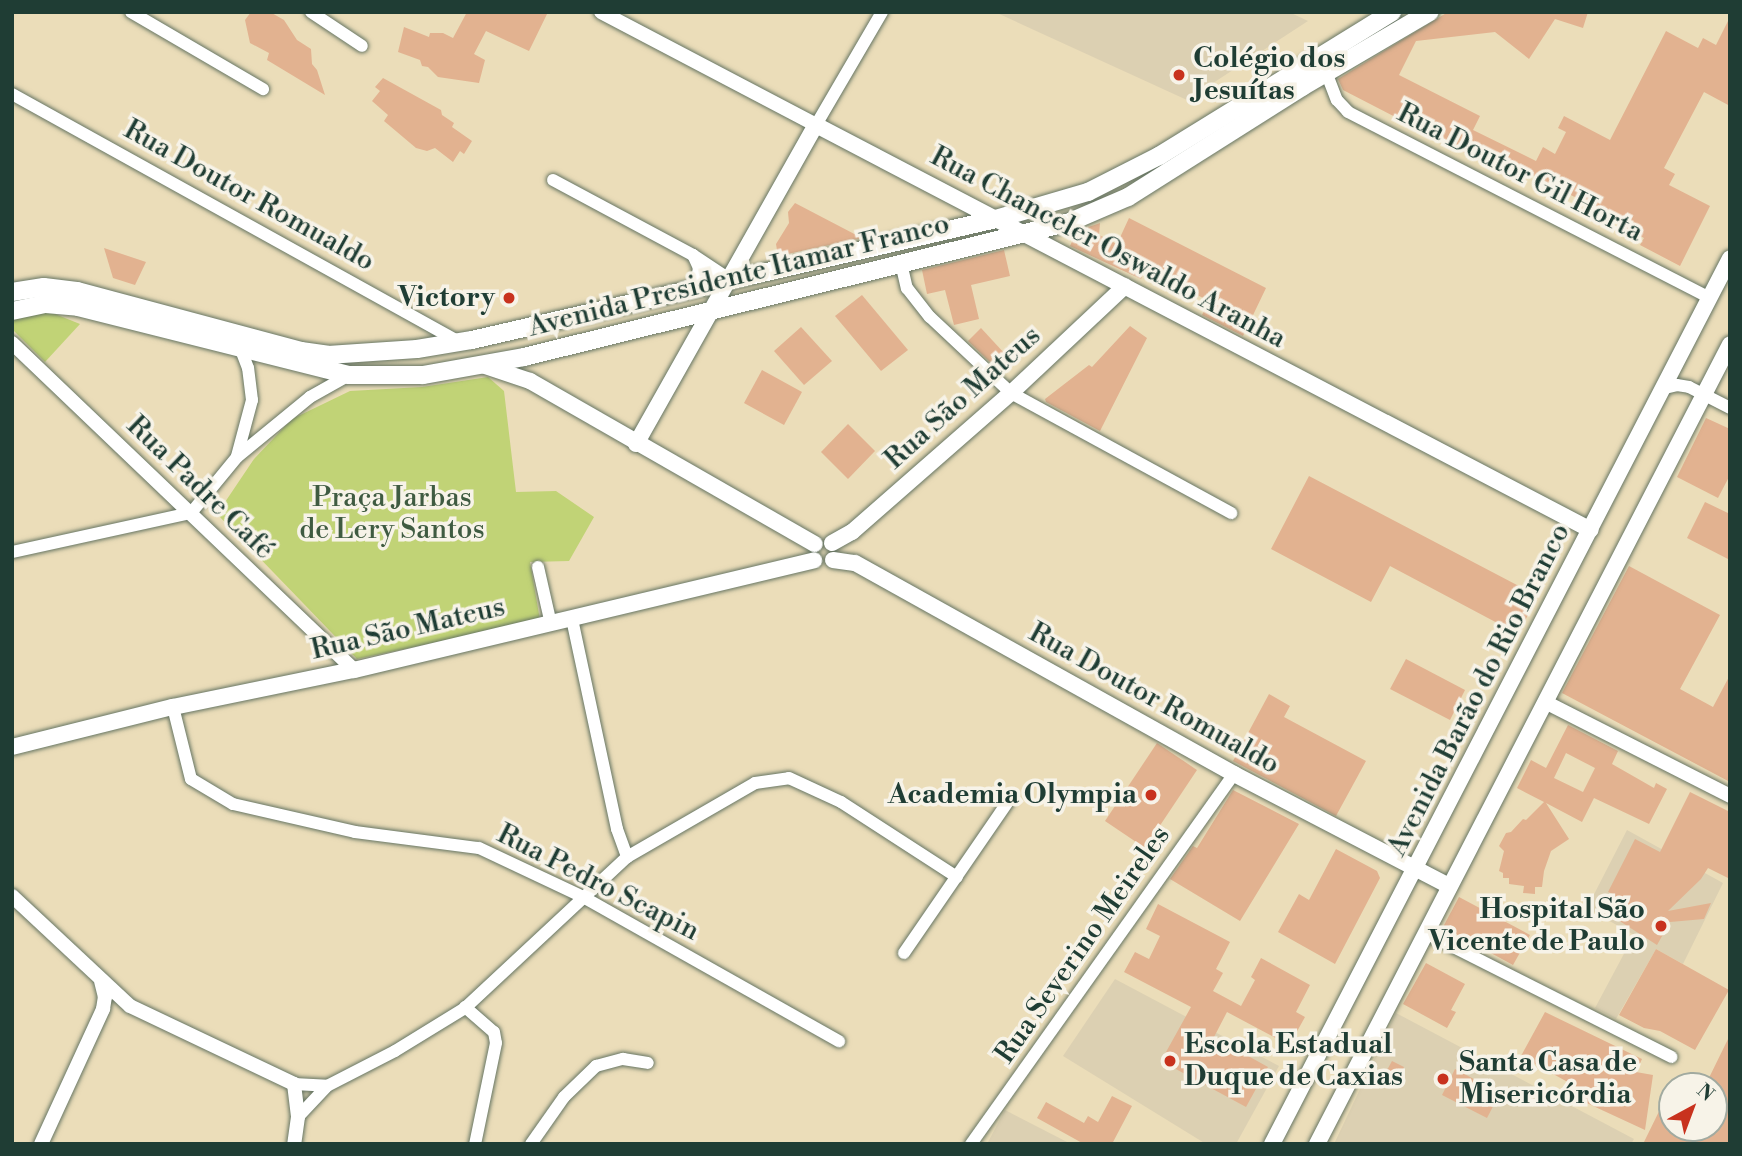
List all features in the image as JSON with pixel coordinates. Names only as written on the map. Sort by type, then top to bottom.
[{"type":"main road","name":"Avenida Presidente Itamar Franco","points":[[12,292],[44,287],[77,291],[301,351],[328,355],[358,355],[461,343],[996,219],[1088,192],[1128,173],[1392,12]]},
{"type":"main road","name":"Avenida Presidente Itamar Franco","points":[[12,311],[46,304],[78,307],[349,375],[423,375],[524,357],[1070,222],[1128,197],[1326,72],[1430,12]]},
{"type":"main road","name":"Rua Chanceler Oswaldo Aranha","points":[[816,125],[1591,530]]},
{"type":"main road","points":[[636,444],[816,125]]},
{"type":"main road","name":"Avenida Barão do Rio Branco","points":[[1272,1144],[1730,258]]},
{"type":"main road","name":"Rua São Mateus","points":[[832,544],[852,532],[1011,393],[1125,286]]},
{"type":"main road","points":[[692,290],[710,311]]},
{"type":"main road","points":[[1317,1144],[1730,344]]},
{"type":"main road","points":[[482,365],[530,381],[815,552],[822,564],[833,560],[836,550],[832,544],[822,540],[815,552]]},
{"type":"main road","points":[[852,532],[847,545],[855,563]]},
{"type":"main road","name":"Rua São Mateus","points":[[12,747],[173,707],[354,670],[572,619],[815,552]]},
{"type":"main road","name":"Rua Doutor Romualdo","points":[[833,560],[855,563],[1234,774],[1449,886]]},
{"type":"street","points":[[131,12],[263,89]]},
{"type":"street","points":[[311,12],[362,46]]},
{"type":"street","name":"Rua Chanceler Oswaldo Aranha","points":[[601,12],[816,125]]},
{"type":"street","points":[[816,125],[882,12]]},
{"type":"street","name":"Rua Doutor Gil Horta","points":[[1326,72],[1337,100],[1348,112],[1710,298]]},
{"type":"street","name":"Rua Doutor Romualdo","points":[[12,94],[461,343]]},
{"type":"street","points":[[553,180],[693,255],[729,279]]},
{"type":"street","points":[[692,290],[699,268],[693,255]]},
{"type":"street","points":[[901,263],[907,288],[930,317],[1011,393],[1231,513]]},
{"type":"street","name":"Rua Padre Café","points":[[12,343],[354,670]]},
{"type":"street","points":[[237,457],[252,400],[248,368],[241,350]]},
{"type":"street","points":[[524,357],[530,381]]},
{"type":"street","points":[[12,552],[191,513],[237,457],[288,414],[349,375]]},
{"type":"street","points":[[1665,388],[1677,385],[1730,408]]},
{"type":"street","points":[[538,567],[551,624]]},
{"type":"street","points":[[572,619],[617,829],[627,857]]},
{"type":"street","points":[[1545,702],[1730,796]]},
{"type":"street","name":"Rua Pedro Scapin","points":[[173,707],[191,779],[233,804],[355,832],[479,848],[583,897],[839,1041]]},
{"type":"street","name":"Rua Severino Meireles","points":[[971,1144],[1234,774]]},
{"type":"street","points":[[298,1116],[327,1086],[395,1051],[465,1007],[627,857],[755,783],[789,778],[841,802],[957,877]]},
{"type":"street","points":[[904,953],[1010,799]]},
{"type":"street","points":[[12,896],[131,1006]]},
{"type":"street","points":[[1426,933],[1671,1057]]},
{"type":"street","points":[[41,1144],[103,1009],[106,997],[102,981]]},
{"type":"street","points":[[103,1009],[120,1003],[131,1006],[294,1084],[327,1086]]},
{"type":"street","points":[[465,1007],[494,1032],[496,1043],[474,1144]]},
{"type":"street","points":[[531,1144],[564,1097],[596,1066],[623,1059],[648,1063]]},
{"type":"street","points":[[294,1084],[298,1116],[294,1144]]},
{"type":"shaded area","name":"Colégio dos Jesuítas","points":[[995,12],[1289,12],[1308,21],[1187,100]]},
{"type":"shaded area","name":"Hospital São Vicente de Paulo","points":[[1627,830],[1723,883],[1683,964],[1656,949],[1616,1019],[1595,1008],[1634,935],[1587,908]]},
{"type":"shaded area","name":"Escola Estadual Duque de Caxias","points":[[1115,979],[1279,1066],[1236,1144],[1206,1144],[1063,1056]]},
{"type":"shaded area","name":"Santa Casa de Misericórdia","points":[[1396,1013],[1634,1139],[1631,1144],[1334,1144]]},
{"type":"shaded area","points":[[1005,1110],[1071,1144],[987,1144]]},
{"type":"green space","points":[[45,310],[80,324],[45,362],[12,329],[12,319]]},
{"type":"green space","name":"Praça Jarbas de Lery Santos","points":[[488,377],[504,391],[516,492],[556,491],[594,517],[569,561],[530,562],[540,620],[357,659],[217,514],[254,459],[292,419],[350,391],[422,387]]},
{"type":"building","points":[[251,12],[270,12],[284,20],[297,40],[311,49],[312,64],[317,70],[325,95],[267,60],[269,53],[250,43],[245,20]]},
{"type":"building","points":[[467,12],[548,12],[529,51],[486,31],[474,54],[485,60],[479,83],[438,77],[428,67],[422,66],[420,60],[398,52],[404,27],[429,37],[430,33],[443,33],[453,38]]},
{"type":"building","points":[[1448,12],[1588,12],[1583,28],[1555,19],[1529,59],[1495,32],[1416,41],[1399,75],[1480,116],[1473,130],[1536,161],[1543,147],[1555,154],[1566,132],[1558,128],[1564,116],[1610,140],[1666,31],[1698,48],[1703,38],[1716,45],[1730,17],[1730,106],[1704,92],[1664,168],[1675,174],[1669,185],[1710,206],[1680,266],[1640,245],[1644,238],[1598,214],[1600,210],[1528,173],[1523,183],[1343,90],[1338,79]]},
{"type":"building","points":[[383,78],[441,110],[442,115],[454,123],[452,127],[472,141],[464,154],[460,151],[453,162],[435,148],[427,151],[416,148],[384,121],[388,115],[372,101],[380,91],[375,87]]},
{"type":"building","points":[[795,203],[862,238],[778,256],[776,244],[789,223],[788,212]]},
{"type":"building","points":[[1129,218],[1266,288],[1243,336],[1202,315],[1209,301],[1146,269],[1141,279],[1070,246],[1077,231],[1100,223],[1099,235],[1117,244]]},
{"type":"building","points":[[104,248],[146,262],[135,285],[113,278]]},
{"type":"building","points":[[1004,250],[1010,276],[971,285],[979,319],[954,325],[945,290],[927,294],[922,270]]},
{"type":"building","points":[[862,295],[908,350],[881,371],[835,316]]},
{"type":"building","points":[[1130,326],[1147,338],[1100,431],[1046,402],[1045,399],[1089,365],[1092,367]]},
{"type":"building","points":[[801,327],[832,361],[804,385],[774,351]]},
{"type":"building","points":[[981,328],[1005,354],[993,365],[968,341]]},
{"type":"building","points":[[762,370],[802,392],[784,425],[744,403]]},
{"type":"building","points":[[1706,418],[1730,429],[1730,475],[1718,498],[1677,477]]},
{"type":"building","points":[[848,424],[875,451],[848,479],[821,452]]},
{"type":"building","points":[[1309,476],[1538,596],[1518,634],[1390,566],[1371,602],[1271,549]]},
{"type":"building","points":[[1705,502],[1730,514],[1730,560],[1687,538]]},
{"type":"building","points":[[1629,566],[1720,615],[1680,689],[1713,707],[1730,675],[1730,782],[1562,693]]},
{"type":"building","points":[[1406,659],[1465,690],[1450,720],[1390,689]]},
{"type":"building","points":[[1269,694],[1290,706],[1284,717],[1366,761],[1336,816],[1233,761]]},
{"type":"building","points":[[1568,725],[1618,751],[1612,764],[1654,788],[1656,783],[1667,789],[1649,824],[1594,798],[1582,822],[1546,803],[1569,839],[1551,851],[1542,887],[1535,887],[1535,894],[1523,893],[1524,886],[1509,884],[1509,878],[1503,878],[1503,873],[1499,871],[1504,851],[1499,846],[1506,833],[1511,832],[1523,819],[1526,820],[1544,802],[1517,788],[1531,760],[1546,768]],"holes":[[[1566,753],[1595,768],[1583,792],[1554,778]]]},
{"type":"building","name":"Academia Olympia","points":[[1157,743],[1197,770],[1145,848],[1105,821]]},
{"type":"building","points":[[1233,790],[1299,824],[1240,921],[1170,879],[1193,846],[1197,848]]},
{"type":"building","points":[[1690,792],[1730,812],[1730,879],[1708,868],[1701,879],[1668,911],[1711,903],[1704,919],[1670,922],[1657,945],[1604,911],[1613,894],[1608,892],[1635,839],[1660,852]]},
{"type":"building","points":[[1336,849],[1377,871],[1380,878],[1335,964],[1278,932],[1299,894],[1309,900]]},
{"type":"building","points":[[1459,897],[1530,935],[1513,965],[1443,927]]},
{"type":"building","points":[[1158,904],[1230,942],[1216,969],[1223,973],[1213,991],[1241,1006],[1255,980],[1251,977],[1261,958],[1310,985],[1296,1012],[1305,1017],[1295,1035],[1291,1033],[1285,1043],[1227,1012],[1214,1037],[1268,1067],[1246,1107],[1161,1061],[1191,1007],[1124,972],[1135,952],[1149,959],[1160,936],[1146,929]]},
{"type":"building","points":[[1656,949],[1729,990],[1695,1050],[1660,1031],[1644,1028],[1619,1015]]},
{"type":"building","points":[[1426,963],[1465,984],[1451,1010],[1456,1012],[1447,1028],[1403,1004]]},
{"type":"building","points":[[1545,1012],[1642,1059],[1636,1072],[1653,1075],[1645,1130],[1578,1099],[1582,1090],[1521,1056]]},
{"type":"building","points":[[1730,1035],[1730,1144],[1643,1144],[1658,1113],[1658,1142],[1728,1142],[1728,1072],[1712,1072]]},
{"type":"building","points":[[1392,1061],[1404,1067],[1399,1078],[1386,1072]]},
{"type":"building","points":[[1455,1069],[1500,1093],[1487,1118],[1442,1095]]},
{"type":"building","points":[[1112,1096],[1132,1106],[1112,1144],[1084,1144],[1037,1118],[1046,1102],[1084,1123],[1088,1116],[1098,1122]]},
{"type":"place","name":"Colégio dos Jesuítas","points":[[1179,75]]},
{"type":"place","name":"Victory","points":[[509,298]]},
{"type":"place","name":"Academia Olympia","points":[[1151,795]]},
{"type":"place","name":"Hospital São Vicente de Paulo","points":[[1661,926]]},
{"type":"place","name":"Escola Estadual Duque de Caxias","points":[[1170,1061]]},
{"type":"place","name":"Santa Casa de Misericórdia","points":[[1443,1079]]}]
